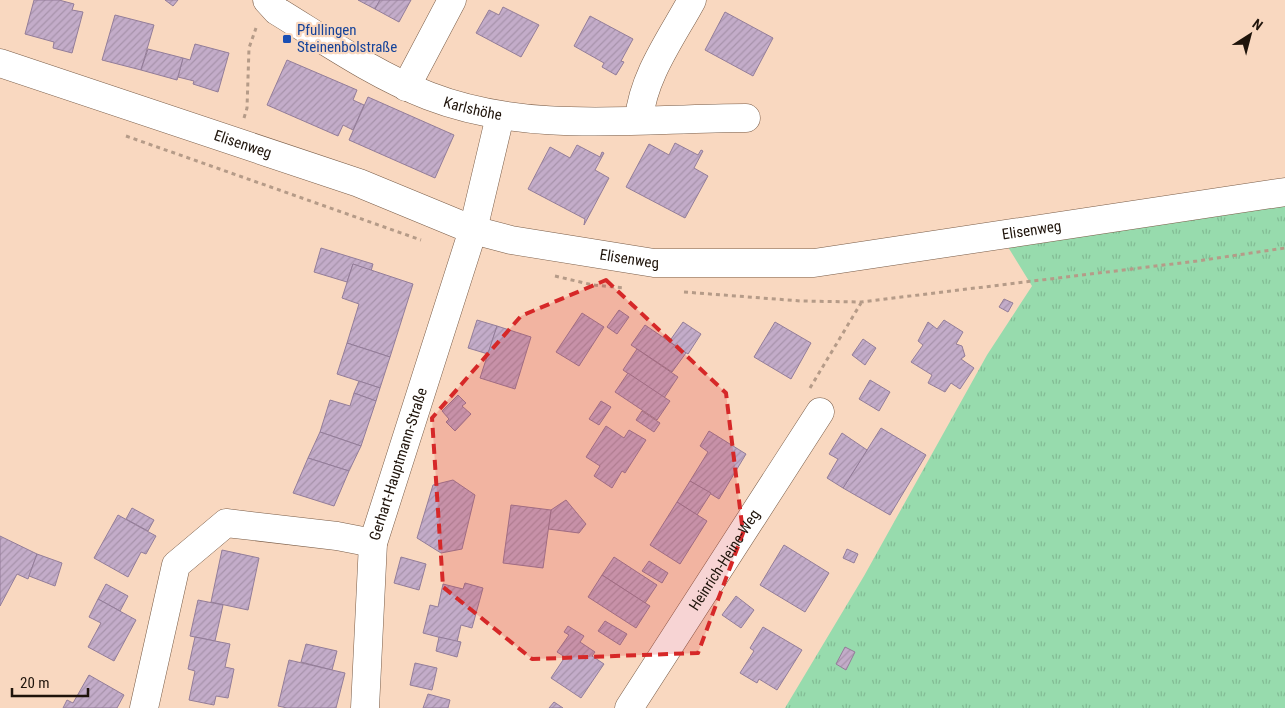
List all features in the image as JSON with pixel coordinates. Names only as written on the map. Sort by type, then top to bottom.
[{"type":"street","name":"Karlshöhe","points":[[267,0],[276,12],[366,66],[406,87],[455,105],[500,116],[569,121],[746,118]]},
{"type":"street","points":[[406,87],[452,0]]},
{"type":"street","points":[[639,119],[641,102],[648,82],[692,0]]},
{"type":"street","name":"Elisenweg","points":[[0,63],[359,184],[473,230],[511,240],[654,263],[814,264],[1285,192]]},
{"type":"street","name":"Gerhart-Hauptmann-Straße","points":[[365,708],[373,543],[473,230],[500,116]]},
{"type":"street","name":"Heinrich-Heine-Weg","points":[[629,708],[820,412]]},
{"type":"street","points":[[144,708],[176,565],[226,523],[337,536],[373,543]]},
{"type":"path","points":[[246,108],[249,48]]},
{"type":"path","points":[[820,412],[809,389],[861,302],[1198,262],[1285,248]]},
{"type":"highlighted area","points":[[606,280],[726,393],[743,533],[698,653],[532,659],[443,587],[432,418],[521,316]]},
{"type":"green space","points":[[1285,203],[1285,708],[785,708],[864,576],[987,355],[1032,286],[1008,247]]},
{"type":"building","points":[[34,0],[59,0],[74,4],[72,10],[83,12],[72,53],[53,48],[54,42],[25,34]]},
{"type":"building","points":[[165,0],[178,0],[173,6]]},
{"type":"building","points":[[358,0],[380,0],[375,9]]},
{"type":"building","points":[[380,0],[411,0],[399,22],[375,9]]},
{"type":"building","points":[[503,7],[539,25],[521,57],[476,33],[489,10],[499,15]]},
{"type":"building","points":[[725,12],[773,38],[753,76],[705,50]]},
{"type":"building","points":[[115,15],[154,25],[141,70],[102,60]]},
{"type":"building","points":[[590,16],[633,39],[621,61],[624,62],[616,75],[602,67],[604,63],[574,46]]},
{"type":"building","points":[[195,44],[229,53],[218,92],[193,84],[194,81],[178,77],[183,58],[190,60]]},
{"type":"building","points":[[148,49],[183,58],[177,80],[141,70]]},
{"type":"building","points":[[287,60],[357,90],[353,100],[364,105],[353,130],[343,125],[338,136],[267,105]]},
{"type":"building","points":[[368,97],[454,135],[435,178],[349,140]]},
{"type":"building","points":[[675,143],[698,155],[701,150],[703,151],[694,168],[708,176],[685,218],[626,187],[649,144],[669,155]]},
{"type":"building","points":[[577,145],[600,157],[602,152],[604,153],[595,170],[609,178],[584,225],[585,219],[528,189],[550,147],[570,158]]},
{"type":"building","points":[[321,248],[373,264],[371,271],[353,264],[347,282],[314,272]]},
{"type":"building","points":[[353,264],[413,284],[390,357],[347,343],[359,304],[342,298]]},
{"type":"building","points":[[1004,299],[1013,303],[1008,312],[999,307]]},
{"type":"building","points":[[619,310],[629,317],[617,334],[607,327]]},
{"type":"building","points":[[582,313],[604,327],[579,366],[556,352]]},
{"type":"building","points":[[477,320],[497,326],[488,354],[468,348]]},
{"type":"building","points":[[944,320],[963,332],[956,344],[962,346],[965,356],[961,359],[974,368],[960,389],[951,383],[945,392],[928,383],[932,375],[911,362],[923,345],[918,341],[928,322],[937,329]]},
{"type":"building","points":[[683,322],[701,334],[688,354],[669,342]]},
{"type":"building","points":[[775,322],[811,343],[791,379],[754,357]]},
{"type":"building","points":[[645,325],[686,353],[672,372],[631,345]]},
{"type":"building","points":[[497,326],[531,337],[515,389],[480,378]]},
{"type":"building","points":[[863,339],[876,348],[865,365],[852,355]]},
{"type":"building","points":[[347,343],[390,357],[380,388],[337,374]]},
{"type":"building","points":[[637,349],[678,377],[664,398],[623,370]]},
{"type":"building","points":[[628,373],[670,401],[657,420],[615,392]]},
{"type":"building","points":[[870,380],[890,392],[879,411],[859,399]]},
{"type":"building","points":[[359,381],[380,388],[376,401],[354,393]]},
{"type":"building","points":[[354,393],[376,401],[361,446],[320,432],[330,400],[350,406]]},
{"type":"building","points":[[458,395],[466,403],[462,406],[471,414],[455,431],[446,422],[449,419],[442,411]]},
{"type":"building","points":[[601,401],[611,407],[599,425],[589,419]]},
{"type":"building","points":[[642,411],[660,423],[654,432],[636,420]]},
{"type":"building","points":[[606,426],[624,438],[629,430],[646,440],[625,473],[622,471],[612,488],[594,476],[600,466],[586,457]]},
{"type":"building","points":[[881,428],[926,455],[890,515],[843,488]]},
{"type":"building","points":[[709,431],[746,454],[719,499],[690,481],[708,452],[700,446]]},
{"type":"building","points":[[320,432],[361,446],[349,471],[308,458]]},
{"type":"building","points":[[842,433],[867,450],[843,488],[827,478],[838,459],[829,454]]},
{"type":"building","points":[[308,458],[349,471],[334,506],[293,493]]},
{"type":"building","points":[[453,480],[475,495],[462,549],[441,553],[417,538],[433,485]]},
{"type":"building","points":[[690,481],[711,493],[697,515],[677,502]]},
{"type":"building","points":[[566,500],[586,524],[579,533],[548,529],[551,510]]},
{"type":"building","points":[[677,502],[707,521],[680,564],[650,545]]},
{"type":"building","points":[[511,505],[551,510],[543,568],[503,563]]},
{"type":"building","points":[[132,508],[154,520],[148,531],[126,519]]},
{"type":"building","points":[[118,515],[156,536],[146,554],[141,552],[128,577],[94,558]]},
{"type":"building","points":[[0,536],[37,554],[28,579],[17,574],[0,606]]},
{"type":"building","points":[[784,545],[829,573],[805,612],[760,585]]},
{"type":"building","points":[[847,549],[858,554],[854,563],[843,558]]},
{"type":"building","points":[[222,550],[259,558],[248,610],[211,602]]},
{"type":"building","points":[[37,554],[62,563],[55,586],[29,576]]},
{"type":"building","points":[[401,557],[426,564],[419,590],[394,583]]},
{"type":"building","points":[[614,557],[657,585],[645,603],[602,575]]},
{"type":"building","points":[[649,561],[668,573],[662,583],[642,571]]},
{"type":"building","points":[[602,575],[650,606],[636,628],[588,597]]},
{"type":"building","points":[[465,583],[483,588],[472,628],[461,625],[457,642],[423,633],[430,605],[438,607],[443,584],[463,589]]},
{"type":"building","points":[[106,584],[128,596],[120,611],[98,599]]},
{"type":"building","points":[[736,596],[754,610],[741,628],[722,615]]},
{"type":"building","points":[[98,599],[136,620],[114,661],[88,647],[101,623],[89,617]]},
{"type":"building","points":[[198,600],[223,605],[215,641],[190,636]]},
{"type":"building","points":[[605,621],[627,634],[620,645],[598,631]]},
{"type":"building","points":[[568,626],[584,636],[580,642],[595,652],[592,656],[604,664],[581,698],[551,678],[565,657],[557,652],[569,635],[564,632]]},
{"type":"building","points":[[763,627],[802,650],[777,690],[759,679],[757,683],[740,673],[754,651],[750,648]]},
{"type":"building","points":[[195,637],[230,644],[225,667],[234,669],[228,698],[216,696],[214,705],[189,700],[195,671],[188,669]]},
{"type":"building","points":[[439,637],[461,642],[457,657],[436,651]]},
{"type":"building","points":[[306,644],[337,651],[332,670],[301,662]]},
{"type":"building","points":[[845,647],[855,652],[846,670],[836,664]]},
{"type":"building","points":[[289,660],[345,673],[336,708],[287,708],[278,706]]},
{"type":"building","points":[[415,663],[437,668],[432,690],[410,685]]},
{"type":"building","points":[[89,675],[124,695],[117,708],[63,708],[67,700],[73,703]]},
{"type":"building","points":[[428,694],[450,700],[448,708],[423,708]]},
{"type":"building","points":[[554,702],[563,708],[549,708]]},
{"type":"place","name":"Pfullingen Steinenbolstraße","points":[[287,39]]}]
